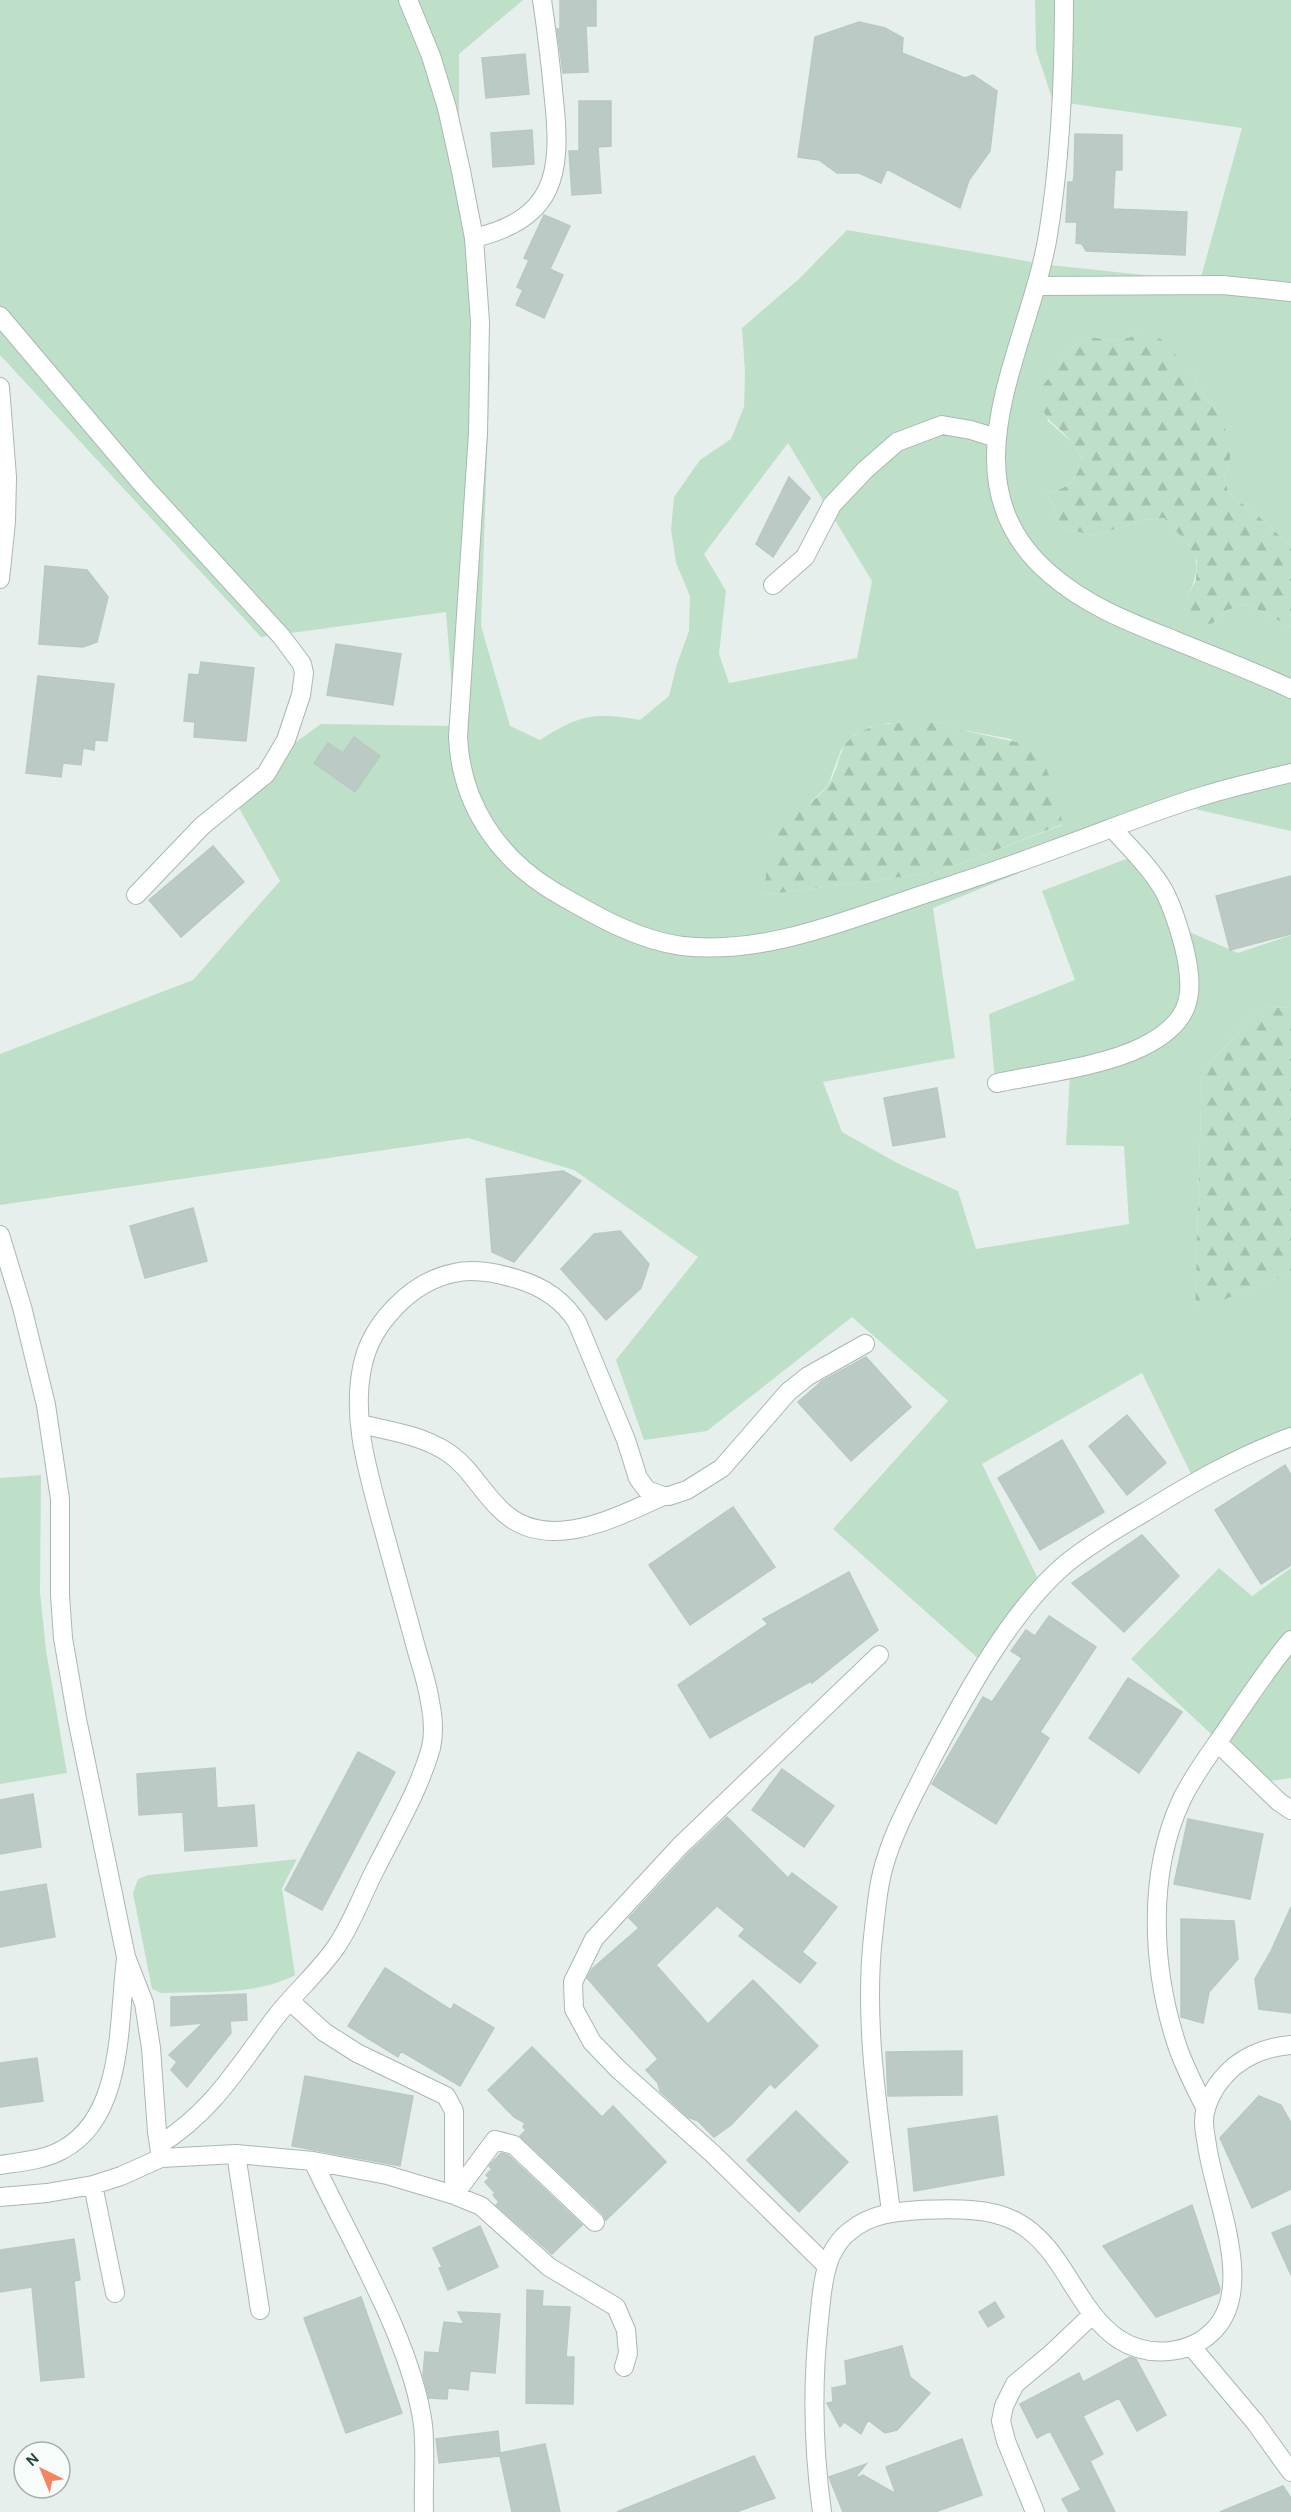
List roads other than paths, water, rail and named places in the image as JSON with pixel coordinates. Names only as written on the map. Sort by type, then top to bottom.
[{"type":"street","points":[[408,0],[431,56],[447,108],[474,238],[480,322],[477,433],[458,737],[459,758],[464,783],[477,813],[497,843],[518,865],[542,884],[584,909],[622,928],[657,941],[708,948],[745,946],[774,941],[875,911],[1206,795],[1291,773]]},
{"type":"street","points":[[474,238],[503,230],[517,223],[544,196],[554,178],[557,159],[557,129],[542,0]]},
{"type":"street","points":[[1064,0],[1060,148],[1055,194],[1038,286],[1004,393],[996,438],[998,487],[1007,519],[1024,548],[1051,575],[1096,606],[1124,621],[1291,689]]},
{"type":"street","points":[[1038,286],[1223,285],[1291,292]]},
{"type":"street","points":[[0,316],[142,484],[281,636],[302,664],[304,673],[301,695],[286,740],[266,774],[202,826],[136,895]]},
{"type":"street","points":[[0,387],[7,477],[6,522],[0,579]]},
{"type":"street","points":[[773,585],[805,557],[832,505],[865,470],[897,442],[942,425],[996,438]]},
{"type":"street","points":[[997,1083],[1118,1056],[1141,1048],[1164,1035],[1180,1019],[1190,997],[1191,976],[1180,930],[1171,906],[1156,879],[1112,828]]},
{"type":"street","points":[[0,1235],[22,1307],[46,1406],[60,1499],[60,1595],[63,1638],[77,1719],[126,1957],[144,2003],[148,2024],[160,2152]]},
{"type":"street","points":[[0,2197],[47,2193],[93,2185],[121,2176],[160,2152],[186,2128],[231,2079],[290,2001],[338,1944],[405,1810],[431,1746],[430,1701],[362,1454],[360,1424],[361,1370],[366,1350],[376,1330],[392,1311],[412,1293],[432,1281],[453,1273],[495,1272],[536,1286],[565,1306],[572,1314],[626,1440],[638,1478],[647,1490],[663,1496],[687,1490],[722,1468],[788,1392],[808,1376],[865,1344]]},
{"type":"street","points":[[360,1424],[425,1439],[436,1445],[463,1465],[499,1509],[512,1520],[535,1529],[591,1527],[612,1520],[663,1496]]},
{"type":"street","points":[[891,2212],[869,2007],[872,1947],[885,1859],[899,1824],[958,1708],[990,1659],[1046,1583],[1069,1562],[1119,1527],[1207,1474],[1263,1447],[1291,1437]]},
{"type":"street","points":[[1206,2109],[1176,2042],[1166,2003],[1157,1931],[1159,1890],[1171,1829],[1180,1803],[1192,1780],[1268,1667],[1291,1640]]},
{"type":"street","points":[[827,2266],[713,2154],[618,2069],[592,2042],[574,2009],[573,1982],[594,1939],[680,1846],[879,1655]]},
{"type":"street","points":[[1218,1743],[1279,1802],[1291,1810]]},
{"type":"street","points":[[0,2165],[31,2160],[60,2151],[85,2132],[107,2099],[115,2065],[126,1957]]},
{"type":"street","points":[[290,2001],[324,2032],[349,2048],[430,2087],[450,2101],[454,2111],[454,2195]]},
{"type":"street","points":[[822,2512],[815,2456],[816,2351],[827,2266],[835,2248],[848,2232],[866,2220],[891,2212],[964,2210],[1013,2220],[1033,2232],[1059,2262],[1092,2315],[1121,2340],[1153,2352],[1191,2346],[1204,2339],[1216,2328],[1228,2312],[1233,2268],[1208,2154],[1204,2126],[1206,2109],[1218,2084],[1238,2063],[1257,2052],[1291,2045]]},
{"type":"street","points":[[454,2195],[487,2147],[495,2140],[502,2140],[514,2145],[595,2222]]},
{"type":"street","points":[[160,2152],[236,2154],[313,2161],[387,2175],[454,2195],[481,2206],[549,2267],[616,2307],[626,2330],[628,2353],[624,2367]]},
{"type":"street","points":[[236,2154],[260,2310]]},
{"type":"street","points":[[313,2161],[402,2350],[423,2424],[424,2512]]},
{"type":"street","points":[[93,2185],[115,2293]]},
{"type":"street","points":[[1035,2512],[1000,2421],[1004,2406],[1015,2384],[1092,2315]]},
{"type":"street","points":[[1191,2346],[1255,2422],[1291,2472]]}]
